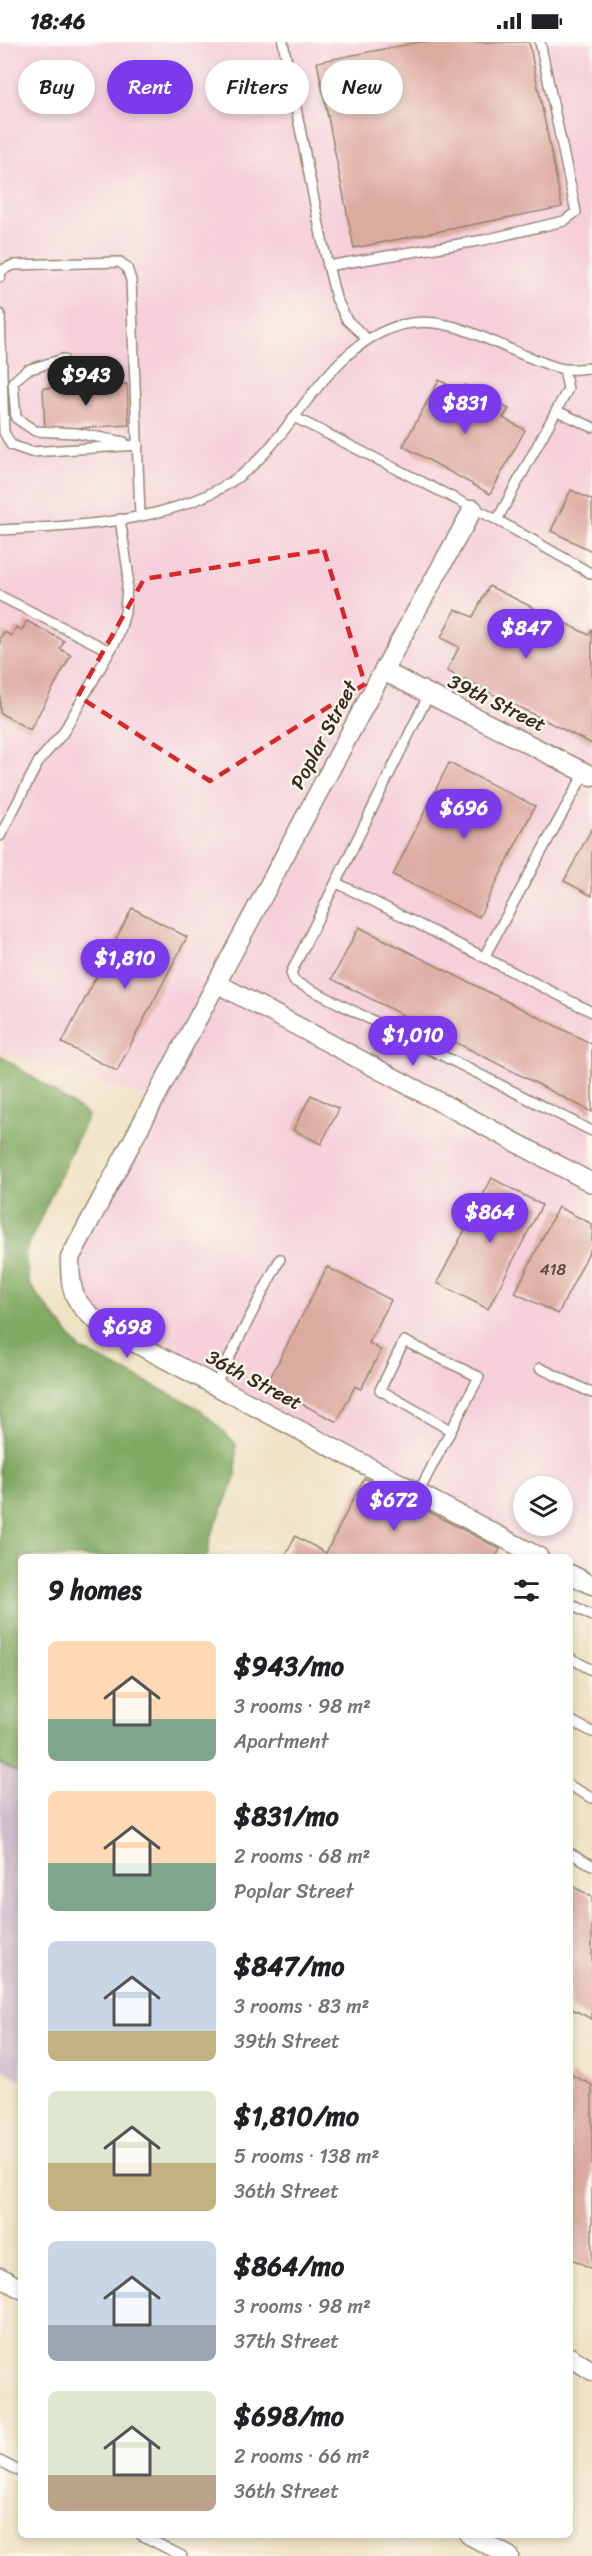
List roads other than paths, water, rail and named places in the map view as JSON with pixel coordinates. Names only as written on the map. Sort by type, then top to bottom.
[{"type":"street","name":"Poplar Street","points":[[218,984],[383,672],[473,509]]},
{"type":"street","name":"39th Street","points":[[383,672],[589,774]]},
{"type":"street","points":[[218,984],[592,1183]]},
{"type":"street","name":"36th Street","points":[[218,984],[70,1258],[70,1283],[80,1308],[103,1326],[533,1554]]},
{"type":"street","points":[[573,1576],[592,1585]]},
{"type":"street","points":[[0,2277],[18,2287]]},
{"type":"street","points":[[573,2359],[592,2371]]},
{"type":"street","points":[[472,2538],[486,2551],[508,2556]]},
{"type":"lane","points":[[286,42],[327,266],[336,298],[346,320],[366,338]]},
{"type":"lane","points":[[327,266],[484,240],[564,221],[576,212],[540,42]]},
{"type":"lane","points":[[0,277],[2,270],[13,265],[120,262],[127,268],[131,280],[140,515]]},
{"type":"lane","points":[[0,314],[4,432],[11,445],[31,452],[138,445]]},
{"type":"lane","points":[[0,530],[64,526],[120,519],[197,499],[228,483],[254,464],[345,355],[366,338],[404,324],[449,323],[519,354],[564,369],[592,368]]},
{"type":"lane","points":[[63,359],[27,370],[13,382],[16,418],[35,431],[76,434],[138,445]]},
{"type":"lane","points":[[497,520],[568,389],[564,369]]},
{"type":"lane","points":[[557,411],[592,427]]},
{"type":"lane","points":[[294,417],[497,520],[592,573]]},
{"type":"lane","points":[[0,836],[39,761],[63,733],[118,637],[125,613],[128,571],[120,519]]},
{"type":"lane","points":[[0,596],[110,651]]},
{"type":"lane","points":[[429,694],[291,974],[294,981],[592,1131]]},
{"type":"lane","points":[[484,957],[589,774]]},
{"type":"lane","points":[[337,883],[592,1012]]},
{"type":"lane","points":[[215,1385],[280,1259]]},
{"type":"lane","points":[[418,1493],[479,1377],[404,1341],[380,1390],[450,1430]]},
{"type":"lane","points":[[540,1368],[592,1393]]},
{"type":"lane","points":[[573,1606],[592,1616]]},
{"type":"lane","points":[[573,1660],[592,1670]]},
{"type":"lane","points":[[573,1722],[592,1732]]},
{"type":"lane","points":[[573,1788],[592,1798]]},
{"type":"lane","points":[[573,1855],[592,1865]]},
{"type":"lane","points":[[0,2462],[18,2471]]},
{"type":"lane","points":[[147,2538],[182,2556]]}]
